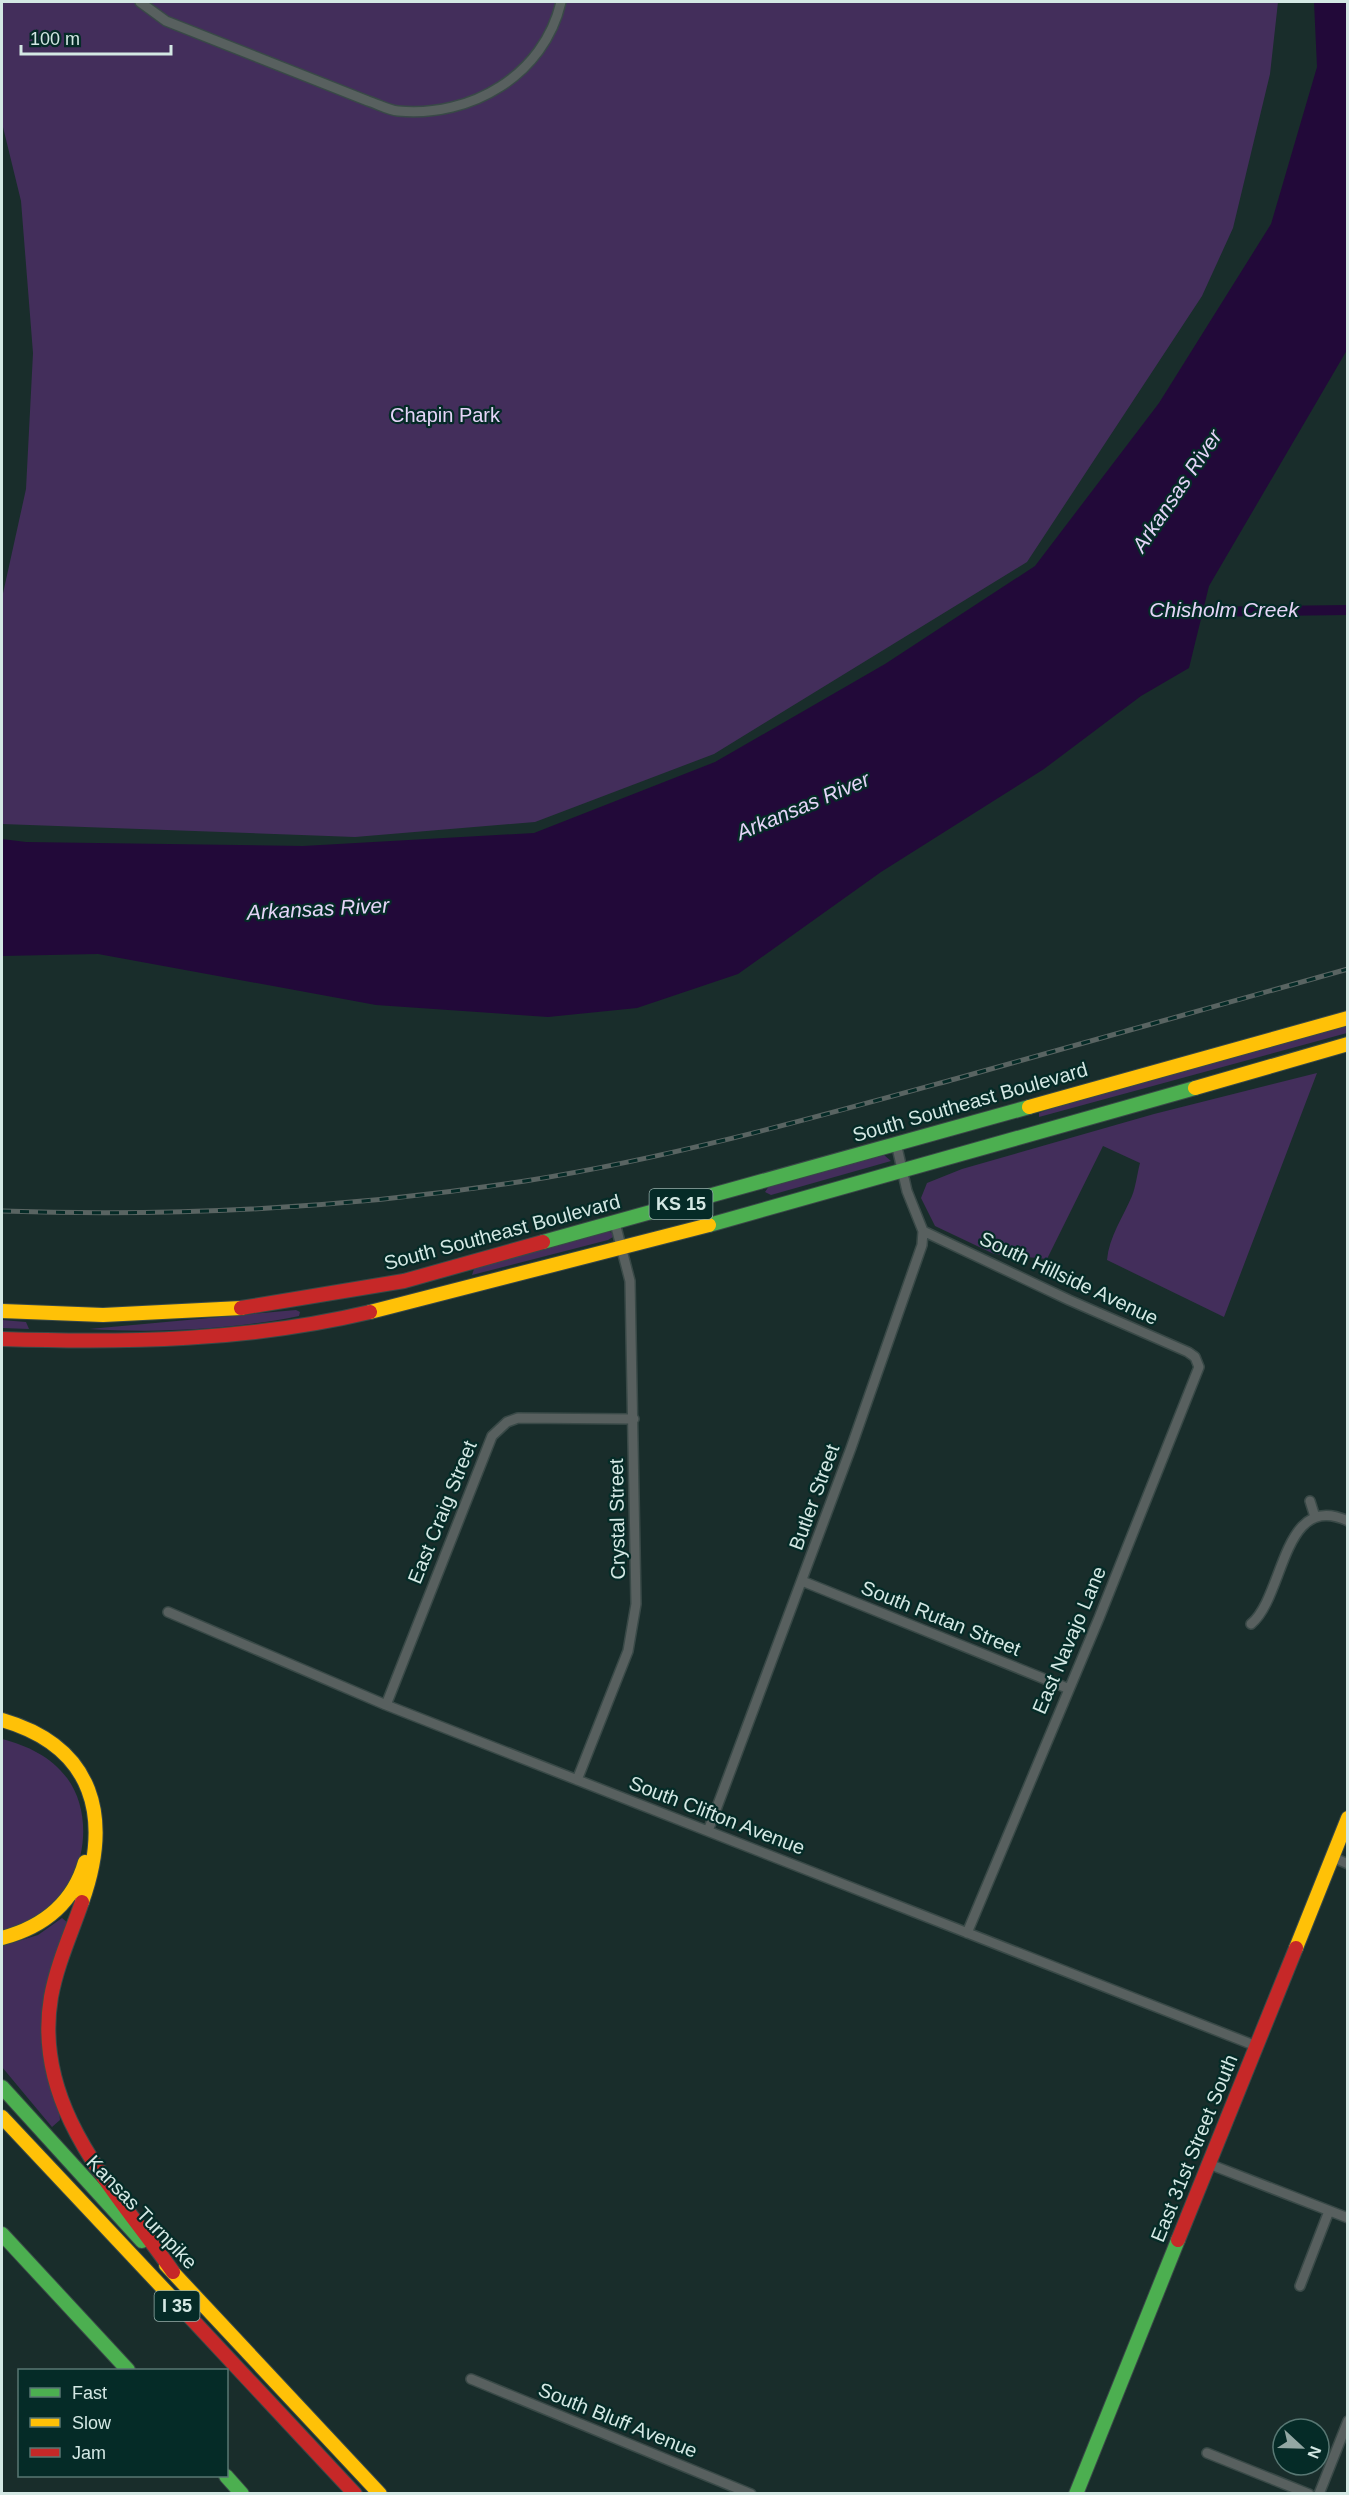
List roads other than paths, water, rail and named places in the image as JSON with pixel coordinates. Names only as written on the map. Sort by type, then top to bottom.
[{"type":"main road","name":"South Southeast Boulevard","points":[[2,1311],[103,1315],[246,1308],[404,1281],[1347,1018]]},
{"type":"main road","name":"KS 15","points":[[2,1338],[105,1342],[235,1336],[367,1312],[623,1248],[903,1172],[1347,1044]]},
{"type":"main road","points":[[2,1720],[43,1735],[59,1747],[81,1773],[94,1801],[98,1829],[96,1864],[61,1959],[54,1985],[47,2034],[49,2060],[54,2087],[74,2132],[88,2155],[148,2234],[173,2272]]},
{"type":"main road","points":[[2,1731],[32,1740],[64,1765],[77,1782],[89,1823],[84,1867],[62,1906],[47,1920],[31,1929],[2,1938]]},
{"type":"main road","name":"East 31st Street South","points":[[1076,2493],[1347,1818]]},
{"type":"main road","name":"Kansas Turnpike","points":[[2,2087],[113,2212],[173,2272],[380,2493]]},
{"type":"main road","name":"Kansas Turnpike","points":[[2,2117],[355,2493]]},
{"type":"main road","points":[[2,2234],[127,2369]]},
{"type":"main road","points":[[228,2477],[242,2493]]},
{"type":"street","points":[[140,2],[166,21],[396,111],[437,111],[476,100],[507,84],[540,53],[557,21],[561,2]]},
{"type":"street","points":[[896,1143],[912,1210],[923,1231]]},
{"type":"street","name":"Crystal Street","points":[[577,1780],[633,1633],[637,1587],[630,1281],[615,1223]]},
{"type":"street","name":"South Hillside Avenue","points":[[923,1231],[1069,1300],[1180,1348],[1198,1361]]},
{"type":"street","name":"Butler Street","points":[[708,1831],[893,1330],[922,1245],[923,1231]]},
{"type":"street","name":"East Navajo Lane","points":[[967,1933],[1197,1378],[1198,1361]]},
{"type":"street","name":"East Craig Street","points":[[386,1705],[492,1436],[507,1422],[518,1418],[634,1419]]},
{"type":"street","points":[[1310,1501],[1315,1516]]},
{"type":"street","points":[[1251,1624],[1262,1613],[1295,1535],[1315,1516],[1330,1515],[1347,1521]]},
{"type":"street","name":"South Rutan Street","points":[[802,1581],[1067,1688]]},
{"type":"street","name":"South Clifton Avenue","points":[[168,1612],[386,1705],[1256,2046]]},
{"type":"street","points":[[1332,1857],[1347,1864]]},
{"type":"street","points":[[1209,2164],[1347,2218]]},
{"type":"street","points":[[1300,2286],[1329,2211]]},
{"type":"street","name":"South Bluff Avenue","points":[[471,2379],[749,2493]]},
{"type":"street","points":[[1319,2493],[1347,2421]]},
{"type":"street","points":[[1208,2453],[1309,2493]]},
{"type":"water","name":"Arkansas River","points":[[1314,2],[1347,2],[1347,350],[1209,586],[1189,668],[1141,696],[1044,769],[881,872],[738,974],[637,1008],[548,1017],[376,1005],[98,954],[2,956],[2,839],[26,842],[303,846],[534,833],[715,762],[885,664],[1035,566],[1159,403],[1271,224],[1317,67]]},
{"type":"waterway","name":"Chisholm Creek","points":[[1189,612],[1348,610]]},
{"type":"railway","points":[[2,1211],[133,1213],[330,1204],[460,1190],[579,1172],[687,1149],[795,1122],[1348,969]]},
{"type":"park label","name":"Chapin Park","points":[[445,415]]}]
